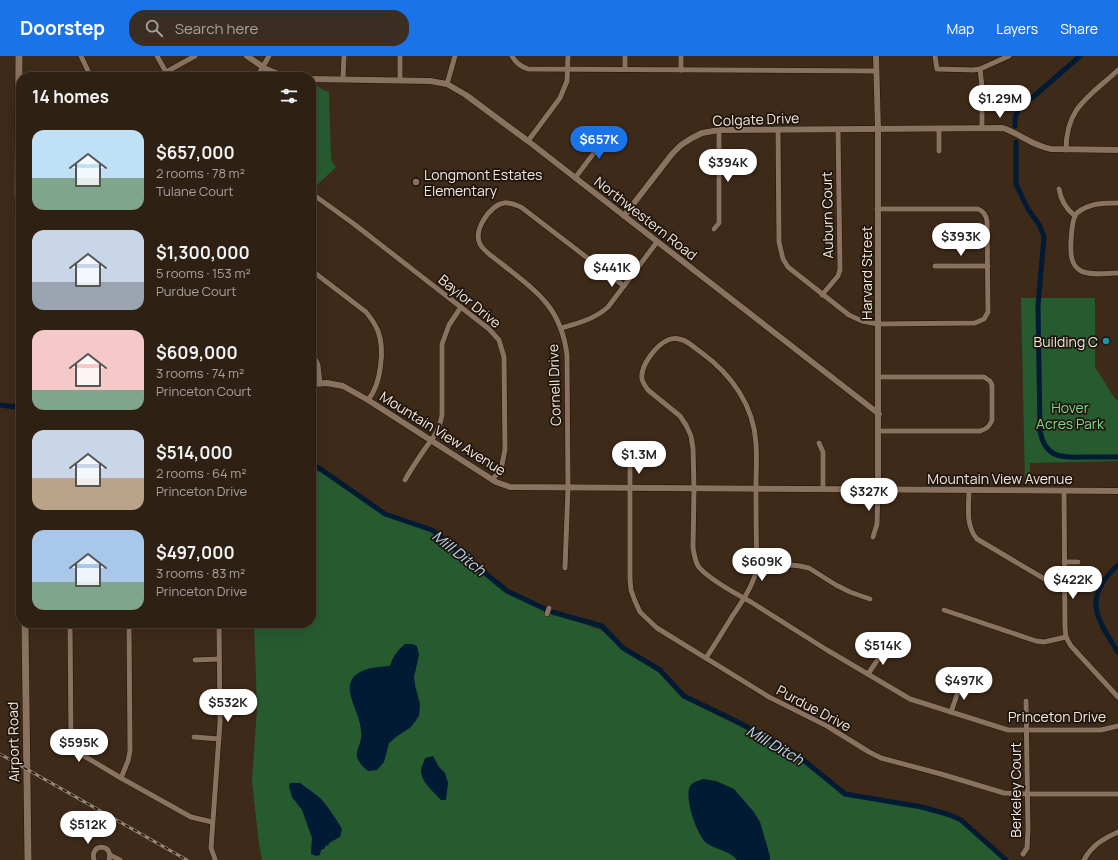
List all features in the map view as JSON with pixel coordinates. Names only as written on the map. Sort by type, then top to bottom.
[{"type":"main road","points":[[19,56],[19,72]]},
{"type":"main road","name":"Airport Road","points":[[26,628],[28,860]]},
{"type":"street","points":[[81,56],[89,72]]},
{"type":"street","points":[[157,56],[166,72],[195,56]]},
{"type":"street","points":[[247,56],[271,72]]},
{"type":"street","points":[[260,72],[269,56]]},
{"type":"street","points":[[343,79],[344,56]]},
{"type":"street","points":[[400,56],[400,79]]},
{"type":"street","points":[[446,84],[455,56]]},
{"type":"street","points":[[528,141],[560,98],[567,81],[568,56]]},
{"type":"street","points":[[625,56],[625,69]]},
{"type":"street","points":[[681,56],[681,70]]},
{"type":"street","name":"Harvard Street","points":[[876,56],[878,129],[878,489]]},
{"type":"street","points":[[935,56],[937,69],[973,70],[989,66],[1009,56]]},
{"type":"street","points":[[514,59],[521,66],[528,69],[876,71]]},
{"type":"street","points":[[980,69],[982,128]]},
{"type":"street","points":[[1066,150],[1067,131],[1075,111],[1081,103],[1118,70]]},
{"type":"street","name":"Northwestern Road","points":[[316,79],[425,80],[446,84],[466,95],[528,141],[879,414]]},
{"type":"street","points":[[939,128],[939,151]]},
{"type":"street","name":"Colgate Drive","points":[[624,216],[672,154],[681,145],[702,133],[719,130],[1003,128],[1019,134],[1041,147],[1066,150],[1118,150]]},
{"type":"street","points":[[778,129],[780,249],[783,259],[788,267],[852,317],[862,321],[878,324],[979,322],[984,319],[988,312],[986,215],[978,209],[878,209]]},
{"type":"street","name":"Auburn Court","points":[[822,295],[838,276],[840,270],[838,129]]},
{"type":"street","points":[[714,229],[719,223],[719,130]]},
{"type":"street","points":[[575,178],[606,137],[615,132]]},
{"type":"street","points":[[1059,189],[1063,202],[1068,210],[1075,216]]},
{"type":"street","name":"Baylor Drive","points":[[316,197],[354,224],[493,332],[499,340],[504,358],[504,455],[501,469],[492,480]]},
{"type":"street","name":"Cornell Drive","points":[[565,568],[568,488],[566,341],[562,328],[545,300],[531,286],[483,249],[478,238],[479,229],[483,220],[498,205],[506,203],[514,204],[521,207],[624,286]]},
{"type":"street","points":[[1118,203],[1092,204],[1075,216],[1071,255],[1072,261],[1077,267],[1087,273],[1118,273]]},
{"type":"street","points":[[562,328],[601,314],[608,307],[657,242]]},
{"type":"street","points":[[935,266],[988,266]]},
{"type":"street","points":[[316,274],[362,309],[371,318],[378,331],[380,342],[380,374],[368,400]]},
{"type":"street","points":[[405,480],[422,452],[432,441],[440,424],[442,415],[442,344],[448,325],[461,307]]},
{"type":"street","name":"Princeton Drive","points":[[706,658],[744,598],[752,585],[757,568],[756,443],[750,412],[742,395],[731,380],[712,360],[684,340],[674,338],[661,344],[653,353],[644,366],[642,378],[648,390],[680,416],[690,436],[693,448],[693,548],[697,564],[702,570],[744,598],[910,699],[1008,730],[1101,730],[1118,726]]},
{"type":"street","points":[[316,361],[318,365],[320,384]]},
{"type":"street","points":[[878,377],[984,377],[990,381],[992,385],[992,420],[990,425],[985,430],[878,431]]},
{"type":"street","name":"Mountain View Avenue","points":[[316,384],[333,384],[343,386],[368,400],[500,485],[510,487],[1118,491]]},
{"type":"street","points":[[820,443],[822,452],[823,489]]},
{"type":"street","name":"Purdue Drive","points":[[630,461],[631,590],[640,612],[657,628],[769,697],[828,726],[868,752],[881,758],[1004,793],[1118,794]]},
{"type":"street","points":[[873,537],[877,524],[878,489]]},
{"type":"street","points":[[969,490],[968,518],[970,528],[977,539],[1065,591]]},
{"type":"street","points":[[1064,490],[1066,637],[1071,646],[1118,697]]},
{"type":"street","points":[[1064,562],[1078,562]]},
{"type":"street","points":[[757,568],[772,568],[790,565],[809,568],[850,592],[870,599]]},
{"type":"street","points":[[547,614],[549,608]]},
{"type":"street","points":[[944,610],[1036,641],[1044,642],[1066,637]]},
{"type":"street","points":[[70,628],[71,740],[74,750],[191,817],[212,822]]},
{"type":"street","points":[[121,778],[128,761],[130,751],[129,628]]},
{"type":"street","points":[[215,859],[211,848],[212,822],[216,795],[221,700],[219,628]]},
{"type":"street","points":[[868,674],[883,652],[888,648]]},
{"type":"street","points":[[195,660],[219,659]]},
{"type":"street","points":[[951,712],[960,686]]},
{"type":"street","name":"Berkeley Court","points":[[1023,854],[1027,848],[1026,701]]},
{"type":"street","points":[[194,737],[219,739]]},
{"type":"street","points":[[1084,860],[1088,852],[1096,844],[1118,832]]},
{"type":"street","points":[[94,860],[94,852],[100,847],[107,849],[110,858],[120,860]]},
{"type":"green space","points":[[316,86],[329,92],[331,160],[336,167],[316,186]]},
{"type":"green space","name":"Hover Acres Park","points":[[1021,298],[1095,298],[1095,367],[1115,399],[1118,400],[1118,461],[1030,463],[1030,484],[1025,484]]},
{"type":"green space","points":[[316,470],[384,516],[431,532],[505,592],[541,609],[601,630],[624,650],[659,673],[682,698],[768,740],[800,758],[846,796],[923,808],[949,816],[959,821],[1003,860],[262,860],[252,781],[257,709],[254,628],[316,628]]},
{"type":"water","points":[[405,644],[417,646],[419,655],[414,677],[420,704],[419,716],[411,727],[389,743],[384,762],[377,770],[368,771],[358,760],[357,751],[360,742],[361,730],[351,697],[350,684],[357,674],[363,671],[377,667],[390,666],[392,659]]},
{"type":"water","points":[[433,756],[439,767],[445,773],[448,783],[446,800],[441,800],[423,779],[421,769],[425,758]]},
{"type":"water","points":[[703,779],[716,781],[734,789],[753,811],[760,822],[770,860],[737,860],[731,855],[708,844],[704,840],[696,826],[690,808],[689,799],[690,786]]},
{"type":"water","points":[[290,783],[300,783],[320,798],[342,829],[340,837],[329,843],[328,846],[326,845],[324,849],[321,850],[320,855],[316,856],[311,854],[312,838],[302,810],[292,797],[289,786]]},
{"type":"waterway","points":[[1015,126],[1015,118],[1018,110],[1080,56]]},
{"type":"waterway","points":[[1016,142],[1016,184],[1028,209],[1040,226],[1044,237],[1038,306],[1040,431],[1042,440],[1050,451],[1061,456],[1118,457]]},
{"type":"waterway","name":"Mill Ditch","points":[[0,405],[15,407],[14,406]]},
{"type":"waterway","name":"Mill Ditch","points":[[316,467],[385,514],[432,530],[507,591],[545,609]]},
{"type":"waterway","points":[[1118,565],[1100,587],[1096,598],[1096,608],[1099,618],[1118,652]]},
{"type":"waterway","name":"Mill Ditch","points":[[552,612],[602,626],[623,648],[660,670],[684,696],[736,721],[796,754],[845,794],[922,807],[950,815],[961,820],[1006,860]]},
{"type":"railway","points":[[0,754],[187,860]]},
{"type":"place","name":"Longmont Estates Elementary","points":[[416,182]]},
{"type":"place","name":"Building C","points":[[1106,341]]}]
